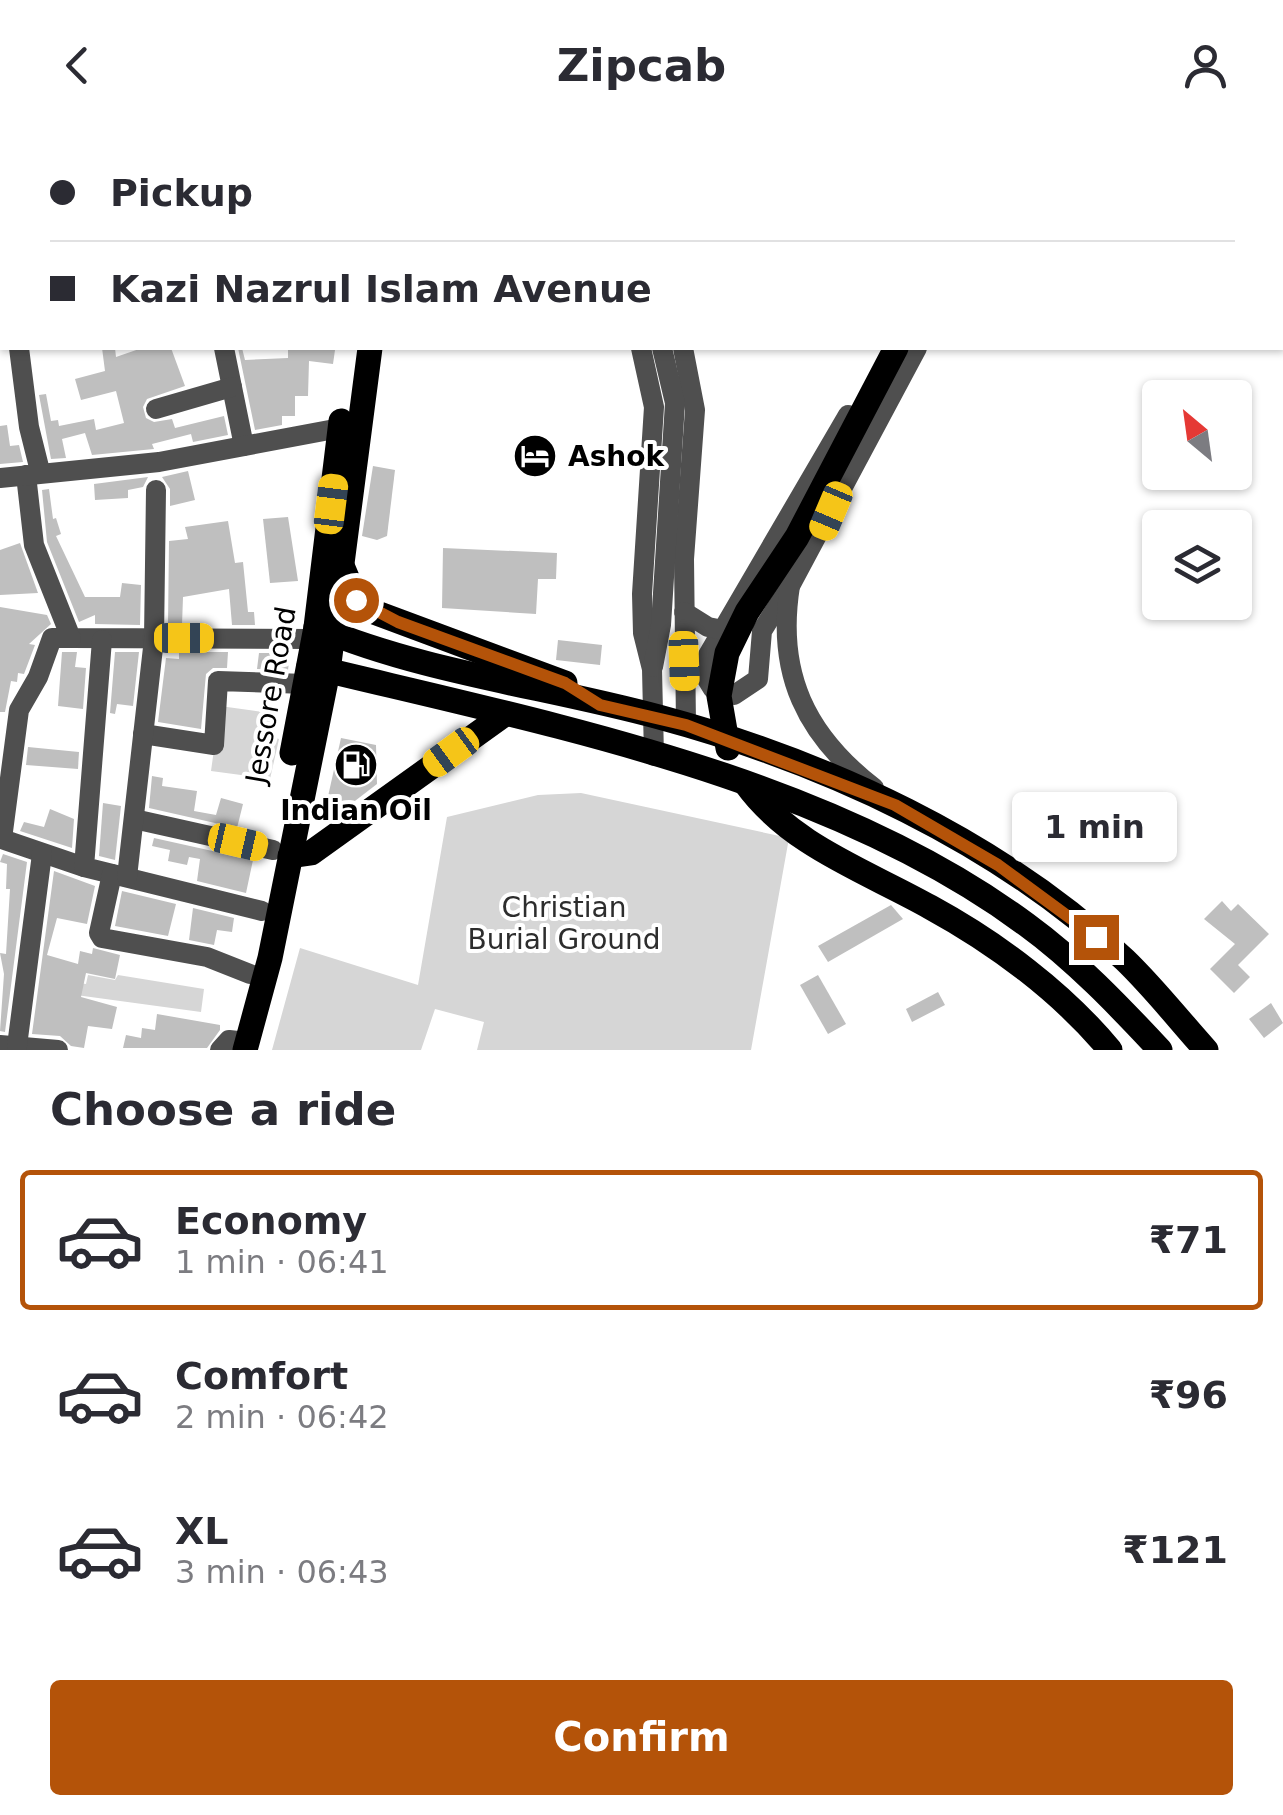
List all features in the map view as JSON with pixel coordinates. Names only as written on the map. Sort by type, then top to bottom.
[{"type":"main road","name":"Jessore Road","points":[[235,1046],[270,958],[281,853],[321,633],[340,428],[354,350]]},
{"type":"main road","name":"Jessore Road","points":[[321,633],[342,564],[370,350]]},
{"type":"main road","points":[[889,354],[796,537],[737,632],[721,678],[721,720],[736,767],[773,816],[798,835],[954,920],[1012,960],[1110,1050]]},
{"type":"main road","points":[[342,564],[352,594],[374,612],[565,683],[600,705]]},
{"type":"main road","points":[[321,633],[686,725],[895,805],[952,836],[1042,896],[1123,958],[1206,1050]]},
{"type":"main road","points":[[314,674],[505,714],[816,806],[953,876],[1044,938],[1160,1050]]},
{"type":"main road","points":[[281,853],[311,853],[505,714]]},
{"type":"main road","name":"Jessore Road","points":[[235,1046],[262,912],[281,853]]},
{"type":"street","points":[[19,350],[33,473],[34,544],[71,638]]},
{"type":"street","points":[[224,350],[244,446]]},
{"type":"street","points":[[641,350],[654,407],[642,594],[643,633],[652,669],[654,756]]},
{"type":"street","points":[[652,669],[661,631],[674,431],[673,389],[663,350]]},
{"type":"street","points":[[683,350],[695,410],[684,612],[686,725]]},
{"type":"street","points":[[889,354],[708,655],[705,676],[714,689],[734,695],[758,679],[762,631],[916,350]]},
{"type":"street","points":[[156,409],[232,387]]},
{"type":"street","points":[[0,478],[159,462],[340,428]]},
{"type":"street","points":[[156,490],[154,638],[134,819],[120,876],[98,933],[102,938],[206,957],[250,974]]},
{"type":"street","points":[[790,586],[787,635],[807,715],[833,755],[895,805]]},
{"type":"street","points":[[684,612],[724,630]]},
{"type":"street","points":[[262,912],[1,843],[5,792],[22,702],[38,677],[52,638],[321,633]]},
{"type":"street","points":[[84,867],[102,640]]},
{"type":"street","points":[[143,734],[214,744],[218,681],[314,674]]},
{"type":"street","points":[[134,819],[281,853]]},
{"type":"street","points":[[42,854],[8,1045],[56,1050]]},
{"type":"green space","points":[[220,706],[270,713],[272,737],[279,739],[270,779],[211,771]]},
{"type":"green space","name":"Christian Burial Ground","points":[[581,793],[789,838],[751,1050],[477,1050],[484,1022],[435,1009],[421,1050],[272,1050],[300,948],[418,985],[447,817],[538,795]]},
{"type":"green space","points":[[88,975],[115,980],[118,975],[204,989],[201,1012],[76,995],[79,983],[86,984]]},
{"type":"building","points":[[102,350],[115,350],[116,357],[136,350],[172,350],[185,386],[147,399],[143,407],[146,418],[154,422],[172,419],[175,428],[224,416],[228,435],[193,442],[191,434],[152,444],[154,449],[92,455],[85,433],[62,439],[66,458],[51,459],[39,395],[46,394],[51,421],[58,420],[59,426],[94,419],[96,430],[124,423],[116,391],[81,400],[75,379],[105,371]]},
{"type":"building","points":[[238,350],[242,350],[245,360],[288,358],[288,350],[335,350],[333,364],[309,361],[308,396],[295,396],[295,416],[282,416],[282,425],[255,430]]},
{"type":"building","points":[[7,425],[10,446],[19,445],[23,462],[0,464],[0,426]]},
{"type":"building","points":[[373,466],[395,470],[387,536],[377,540],[362,536]]},
{"type":"building","points":[[188,471],[195,500],[170,506],[170,489],[162,477]]},
{"type":"building","points":[[148,477],[143,487],[128,490],[128,498],[95,500],[94,484]]},
{"type":"building","points":[[49,489],[53,519],[56,518],[61,534],[56,536],[85,597],[120,597],[122,583],[141,585],[140,625],[95,624],[95,615],[79,622],[47,542],[42,490]]},
{"type":"building","points":[[288,517],[298,581],[270,583],[263,519]]},
{"type":"building","points":[[228,521],[235,563],[243,562],[248,612],[254,612],[255,625],[232,625],[229,589],[183,597],[182,625],[168,625],[169,541],[188,539],[185,527]]},
{"type":"building","points":[[20,543],[38,593],[0,595],[0,550]]},
{"type":"building","points":[[443,548],[557,553],[556,579],[538,579],[536,614],[442,608]]},
{"type":"building","points":[[0,607],[47,615],[51,624],[29,644],[35,645],[24,674],[18,673],[17,682],[11,681],[5,712],[0,712]]},
{"type":"building","points":[[558,640],[602,645],[600,665],[556,660]]},
{"type":"building","points":[[62,652],[77,652],[75,667],[86,668],[83,709],[58,706]]},
{"type":"building","points":[[115,652],[139,652],[133,706],[117,704],[115,714],[110,713]]},
{"type":"building","points":[[179,652],[228,652],[227,668],[213,668],[206,674],[201,729],[158,722],[166,658],[179,659]]},
{"type":"building","points":[[259,653],[290,653],[288,670],[257,669]]},
{"type":"building","name":"Indian Oil","points":[[341,738],[376,745],[377,784],[351,804],[327,801]]},
{"type":"building","points":[[28,747],[79,752],[78,769],[26,765]]},
{"type":"building","points":[[152,776],[163,778],[162,786],[197,791],[194,811],[216,815],[221,798],[243,804],[237,828],[149,808]]},
{"type":"building","points":[[103,803],[121,806],[115,860],[99,856]]},
{"type":"building","points":[[50,809],[74,819],[72,848],[20,831],[24,822],[44,827]]},
{"type":"building","points":[[154,838],[253,860],[246,893],[197,881],[200,859],[189,857],[187,865],[168,861],[170,850],[152,846]]},
{"type":"building","points":[[3,854],[27,862],[5,1032],[0,1031],[4,974],[0,953],[6,954],[10,889],[6,889],[7,864],[0,862]]},
{"type":"building","points":[[54,871],[95,886],[87,924],[57,918],[47,955],[78,964],[80,951],[92,954],[93,948],[120,955],[115,979],[86,973],[81,997],[117,1007],[112,1029],[88,1026],[84,1048],[71,1046],[60,1036],[32,1034]]},
{"type":"building","points":[[122,891],[176,904],[168,936],[115,926]]},
{"type":"building","points":[[1222,901],[1231,911],[1238,904],[1269,934],[1238,965],[1250,977],[1234,993],[1210,969],[1235,944],[1204,919]]},
{"type":"building","points":[[891,905],[903,919],[828,962],[818,946]]},
{"type":"building","points":[[193,908],[234,918],[232,932],[217,930],[214,945],[189,940]]},
{"type":"building","points":[[818,975],[846,1024],[828,1034],[800,985]]},
{"type":"building","points":[[938,992],[945,1005],[912,1022],[906,1009]]},
{"type":"building","points":[[1271,1003],[1283,1023],[1264,1038],[1249,1019]]},
{"type":"building","points":[[157,1014],[220,1025],[220,1030],[207,1048],[123,1048],[126,1035],[141,1038],[142,1028],[155,1030]]},
{"type":"place","name":"Ashok","points":[[535,456]]},
{"type":"place","name":"Indian Oil","points":[[356,765]]},
{"type":"route","points":[[356,600],[398,622],[577,688],[600,705],[686,725],[895,805],[998,865],[1096,937]]}]
